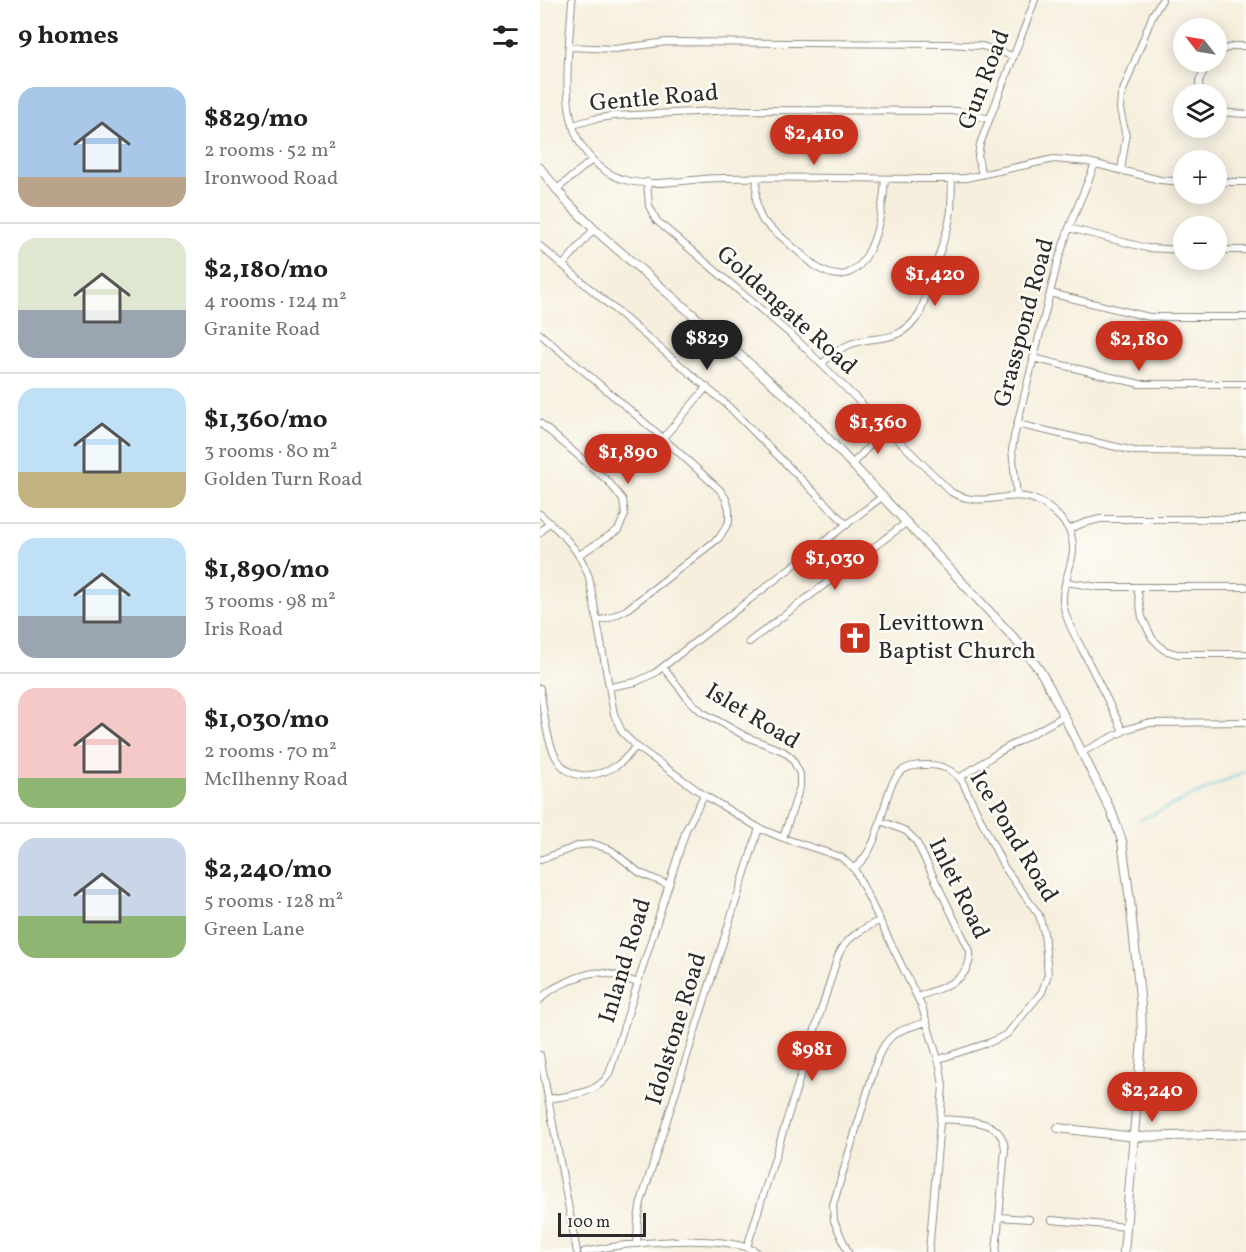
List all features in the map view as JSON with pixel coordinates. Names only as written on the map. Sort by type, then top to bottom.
[{"type":"street","points":[[572,0],[568,107],[573,125],[583,148],[592,160],[604,170],[629,181],[757,178],[952,179],[982,175],[1054,159],[1095,164],[1173,181]]},
{"type":"street","name":"Gun Road","points":[[982,175],[978,150],[1035,0]]},
{"type":"street","points":[[1121,171],[1126,137],[1120,109],[1121,96],[1149,23],[1162,0]]},
{"type":"street","points":[[570,47],[615,49],[679,42],[948,44],[982,46],[1013,56]]},
{"type":"street","points":[[1227,48],[1246,46]]},
{"type":"street","name":"Gentle Road","points":[[573,125],[594,118],[614,116],[735,110],[958,111],[989,119]]},
{"type":"street","points":[[1227,113],[1246,114]]},
{"type":"street","points":[[556,190],[592,160]]},
{"type":"street","name":"Grasspond Road","points":[[1017,496],[1012,450],[1017,424],[1069,228],[1095,164]]},
{"type":"street","points":[[540,168],[556,190],[594,229],[778,387],[853,463],[1027,653],[1050,688],[1118,828],[1130,901],[1142,1021],[1141,1069],[1124,1252]]},
{"type":"street","points":[[757,178],[756,206],[763,221],[815,266],[840,275],[852,272],[867,257],[881,213],[885,179]]},
{"type":"street","points":[[821,364],[845,347],[902,333],[920,314],[948,227],[952,179]]},
{"type":"street","name":"Goldengate Road","points":[[647,182],[649,206],[657,221],[783,327],[938,481],[957,495],[978,501],[1017,496],[1037,500],[1069,529]]},
{"type":"street","points":[[1227,182],[1246,182]]},
{"type":"street","points":[[1069,228],[1147,248],[1173,249]]},
{"type":"street","points":[[563,265],[594,229]]},
{"type":"street","points":[[540,246],[750,425],[847,525]]},
{"type":"street","points":[[1227,250],[1246,250]]},
{"type":"street","points":[[1050,293],[1149,316],[1246,317]]},
{"type":"street","points":[[540,334],[663,438],[723,494],[729,509],[727,528],[709,546],[626,610],[597,621]]},
{"type":"street","points":[[1033,358],[1140,384],[1246,384]]},
{"type":"street","points":[[663,438],[707,387]]},
{"type":"street","points":[[540,423],[609,482],[623,500],[625,515],[618,530],[579,555]]},
{"type":"street","points":[[1017,424],[1134,451],[1246,452]]},
{"type":"street","points":[[853,463],[886,429]]},
{"type":"street","points":[[609,687],[636,682],[663,668],[883,496]]},
{"type":"street","points":[[540,514],[567,537],[579,555],[588,577],[615,718],[622,732],[636,746],[704,795],[759,828],[841,857],[854,868],[918,997],[943,1077],[929,1252]]},
{"type":"street","points":[[1123,731],[1066,617],[1063,599],[1073,548],[1069,529],[1100,519],[1246,519]]},
{"type":"street","points":[[540,533],[549,522]]},
{"type":"street","points":[[749,642],[907,522]]},
{"type":"street","points":[[1066,582],[1098,587],[1246,587]]},
{"type":"street","points":[[1137,587],[1142,617],[1152,638],[1164,650],[1177,654],[1246,654]]},
{"type":"street","name":"Islet Road","points":[[663,668],[702,712],[747,737],[783,751],[792,758],[801,778],[783,838]]},
{"type":"street","points":[[540,688],[552,751],[558,763],[569,771],[585,776],[615,768],[636,746]]},
{"type":"street","points":[[959,778],[999,752],[1064,716]]},
{"type":"street","points":[[1082,752],[1123,731],[1158,722],[1246,722]]},
{"type":"street","name":"Ice Pond Road","points":[[854,868],[862,863],[872,848],[895,780],[904,769],[914,766],[939,765],[952,771],[959,778],[1004,867],[1039,915],[1044,933],[1048,974],[1042,992],[1007,1034],[991,1042],[939,1059]]},
{"type":"street","name":"Inland Road","points":[[548,1099],[592,1090],[605,1080],[611,1069],[686,830],[704,795]]},
{"type":"street","name":"Inlet Road","points":[[880,821],[906,831],[916,841],[970,951],[969,965],[961,978],[918,997]]},
{"type":"street","name":"Idolstone Road","points":[[638,1244],[641,1202],[759,828]]},
{"type":"street","points":[[540,860],[580,845],[594,844],[611,850],[640,873],[669,885]]},
{"type":"street","points":[[747,1246],[838,956],[852,935],[880,920]]},
{"type":"street","points":[[540,1000],[555,987],[592,972],[611,974],[638,983]]},
{"type":"street","points":[[848,1252],[834,1221],[833,1205],[876,1065],[883,1046],[891,1035],[927,1022]]},
{"type":"street","points":[[540,1055],[577,1252]]},
{"type":"street","points":[[941,1119],[987,1124],[1001,1135],[1005,1149],[996,1252]]},
{"type":"street","points":[[1058,1128],[1135,1137],[1246,1134]]},
{"type":"street","points":[[999,1217],[1029,1219]]},
{"type":"street","points":[[1052,1220],[1126,1227]]},
{"type":"street","points":[[584,1252],[638,1244],[717,1241],[747,1246],[757,1252]]},
{"type":"waterway","points":[[1140,820],[1246,771]]},
{"type":"place","name":"Levittown Baptist Church","points":[[855,638]]}]
